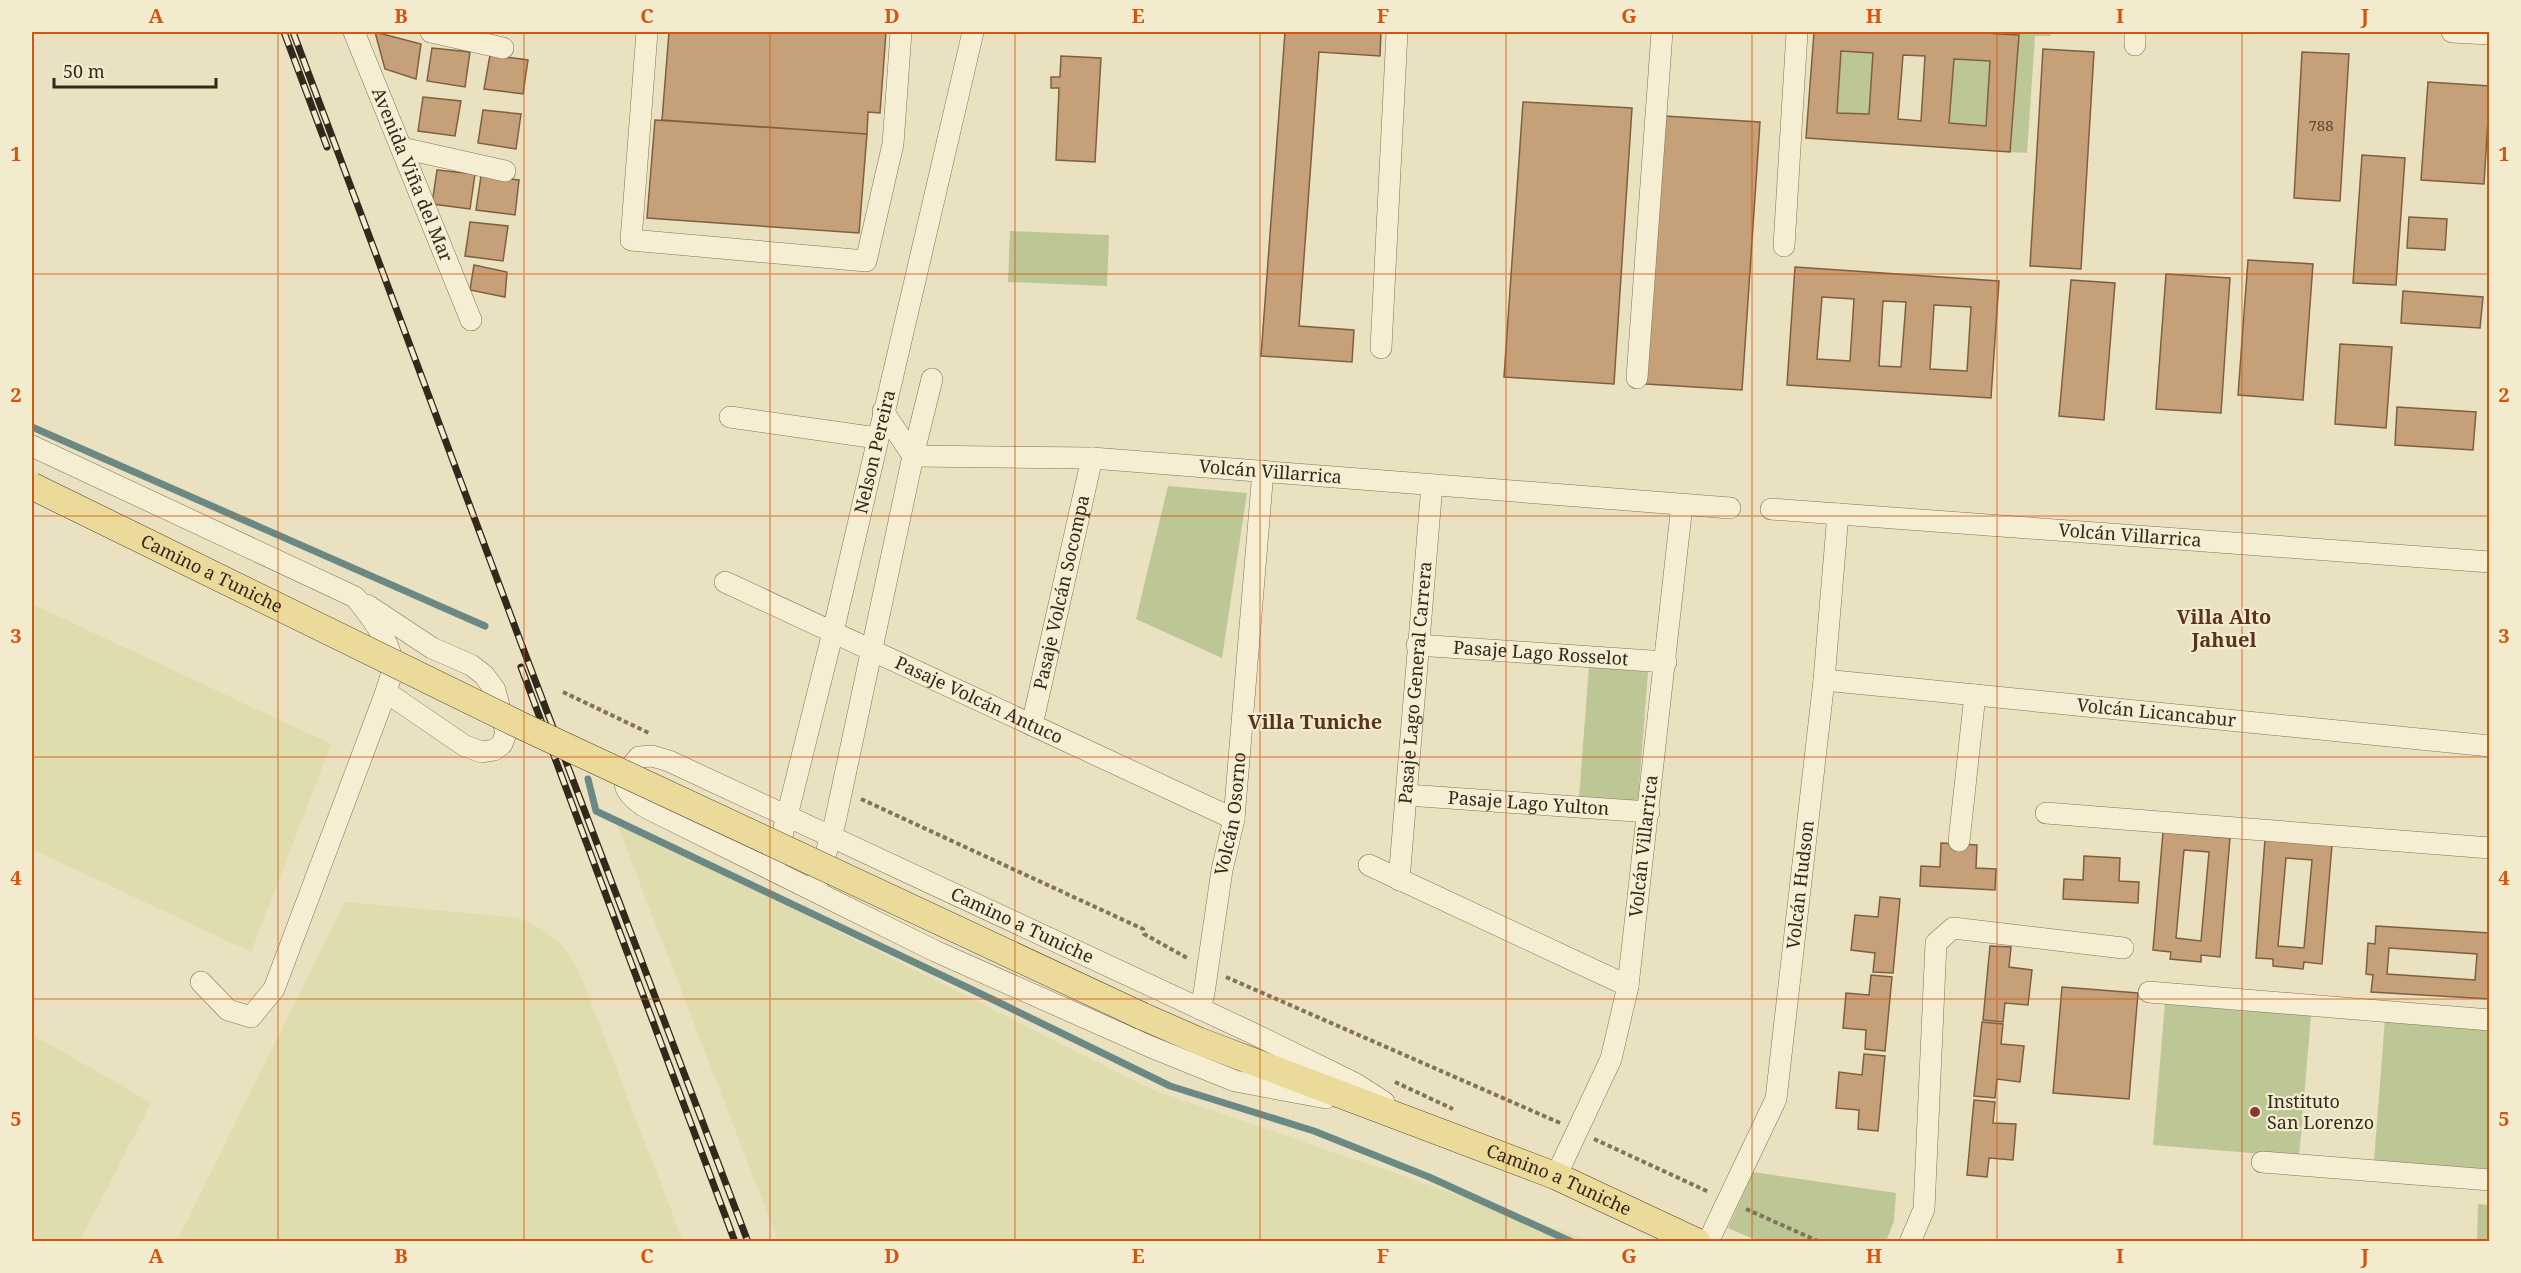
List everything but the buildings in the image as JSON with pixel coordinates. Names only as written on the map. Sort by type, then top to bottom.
[{"type":"main road","name":"Camino a Tuniche","points":[[32,486],[533,731],[1142,1016],[1199,1041],[1557,1176],[1697,1242]]},
{"type":"street","name":"Avenida Viña del Mar","points":[[354,32],[471,320]]},
{"type":"street","points":[[431,32],[503,48]]},
{"type":"street","points":[[647,32],[631,240],[866,261],[893,144],[901,32]]},
{"type":"street","name":"Nelson Pereira","points":[[773,872],[833,632],[973,32]]},
{"type":"street","points":[[1381,348],[1396,32]]},
{"type":"street","points":[[1637,378],[1662,32]]},
{"type":"street","points":[[1784,246],[1797,32]]},
{"type":"street","points":[[2452,32],[2490,34]]},
{"type":"street","points":[[402,148],[505,171]]},
{"type":"street","points":[[815,892],[831,835],[873,651],[913,456],[932,379]]},
{"type":"street","points":[[883,411],[913,456]]},
{"type":"street","points":[[730,417],[877,438]]},
{"type":"street","points":[[32,446],[355,597],[432,648],[471,665],[484,675],[495,690],[506,733],[502,744],[494,750],[482,752],[465,746],[386,692]]},
{"type":"street","name":"Volcán Villarrica","points":[[913,456],[1092,458],[1730,508]]},
{"type":"street","name":"Pasaje Volcán Socompa","points":[[1032,725],[1092,458]]},
{"type":"street","name":"Volcán Osorno","points":[[1200,1009],[1222,870],[1234,819],[1263,471]]},
{"type":"street","name":"Pasaje Lago General Carrera","points":[[1399,880],[1432,485]]},
{"type":"street","name":"Volcán Villarrica","points":[[1557,1176],[1611,1059],[1628,986],[1682,505]]},
{"type":"street","name":"Volcán Villarrica","points":[[1771,508],[2490,562]]},
{"type":"street","name":"Volcán Hudson","points":[[1708,1242],[1776,1099],[1824,680],[1838,514]]},
{"type":"street","name":"Pasaje Volcán Antuco","points":[[725,582],[1234,819]]},
{"type":"street","points":[[201,982],[228,1010],[251,1017],[274,989],[386,692],[392,668],[389,652],[374,619],[355,597]]},
{"type":"street","name":"Pasaje Lago Rosselot","points":[[1417,645],[1666,662]]},
{"type":"street","name":"Volcán Licancabur","points":[[1824,680],[2490,746]]},
{"type":"street","points":[[1959,841],[1975,695]]},
{"type":"street","name":"Camino a Tuniche","points":[[1379,1109],[1235,1081],[1151,1047],[935,951],[647,808],[627,792],[624,784],[630,767],[639,757],[652,756],[669,761],[831,835],[1356,1084],[1418,1124]]},
{"type":"street","name":"Pasaje Lago Yulton","points":[[1407,795],[1649,812]]},
{"type":"street","points":[[2046,813],[2490,848]]},
{"type":"street","points":[[1369,865],[1628,986]]},
{"type":"street","points":[[1910,1242],[1924,1209],[1936,943],[1953,928],[2123,948]]},
{"type":"street","points":[[2149,992],[2490,1020]]},
{"type":"street","points":[[2262,1162],[2490,1180]]},
{"type":"path","points":[[841,789],[1143,929],[1144,934],[1208,969],[1577,1131],[1820,1242]]},
{"type":"shaded area","points":[[32,604],[331,744],[251,952],[32,849]]},
{"type":"shaded area","points":[[615,819],[1153,1090],[1591,1241],[778,1241]]},
{"type":"shaded area","points":[[345,902],[520,918],[538,927],[563,946],[578,969],[683,1241],[177,1241]]},
{"type":"shaded area","points":[[32,1034],[151,1103],[80,1241],[32,1241]]},
{"type":"green space","points":[[1966,32],[2051,32],[2051,36],[2035,36],[2027,153],[2010,152],[2019,35]]},
{"type":"green space","points":[[1841,51],[1873,53],[1869,114],[1837,113]]},
{"type":"green space","points":[[1954,59],[1990,61],[1986,126],[1949,123]]},
{"type":"green space","points":[[1010,231],[1109,235],[1107,286],[1008,282]]},
{"type":"green space","points":[[1168,486],[1247,493],[1222,658],[1136,619]]},
{"type":"green space","points":[[1589,666],[1648,672],[1638,801],[1579,798]]},
{"type":"green space","points":[[2165,1003],[2311,1015],[2299,1157],[2153,1145]]},
{"type":"green space","points":[[2385,1019],[2489,1027],[2489,1169],[2374,1161]]},
{"type":"green space","points":[[1753,1172],[1896,1193],[1894,1221],[1886,1241],[1758,1241],[1728,1228]]},
{"type":"green space","points":[[2478,1204],[2489,1205],[2489,1241],[2477,1241]]},
{"type":"waterway","points":[[32,427],[485,626]]},
{"type":"waterway","points":[[588,779],[596,811],[1170,1086],[1314,1131],[1429,1177],[1572,1242]]},
{"type":"railway","points":[[284,32],[327,147]]},
{"type":"railway","points":[[293,32],[748,1242]]},
{"type":"railway","points":[[521,667],[735,1242]]},
{"type":"place","name":"Instituto San Lorenzo","points":[[2255,1112]]},
{"type":"district","name":"Villa Alto Jahuel","points":[[2224,628]]},
{"type":"district","name":"Villa Tuniche","points":[[1315,722]]}]
